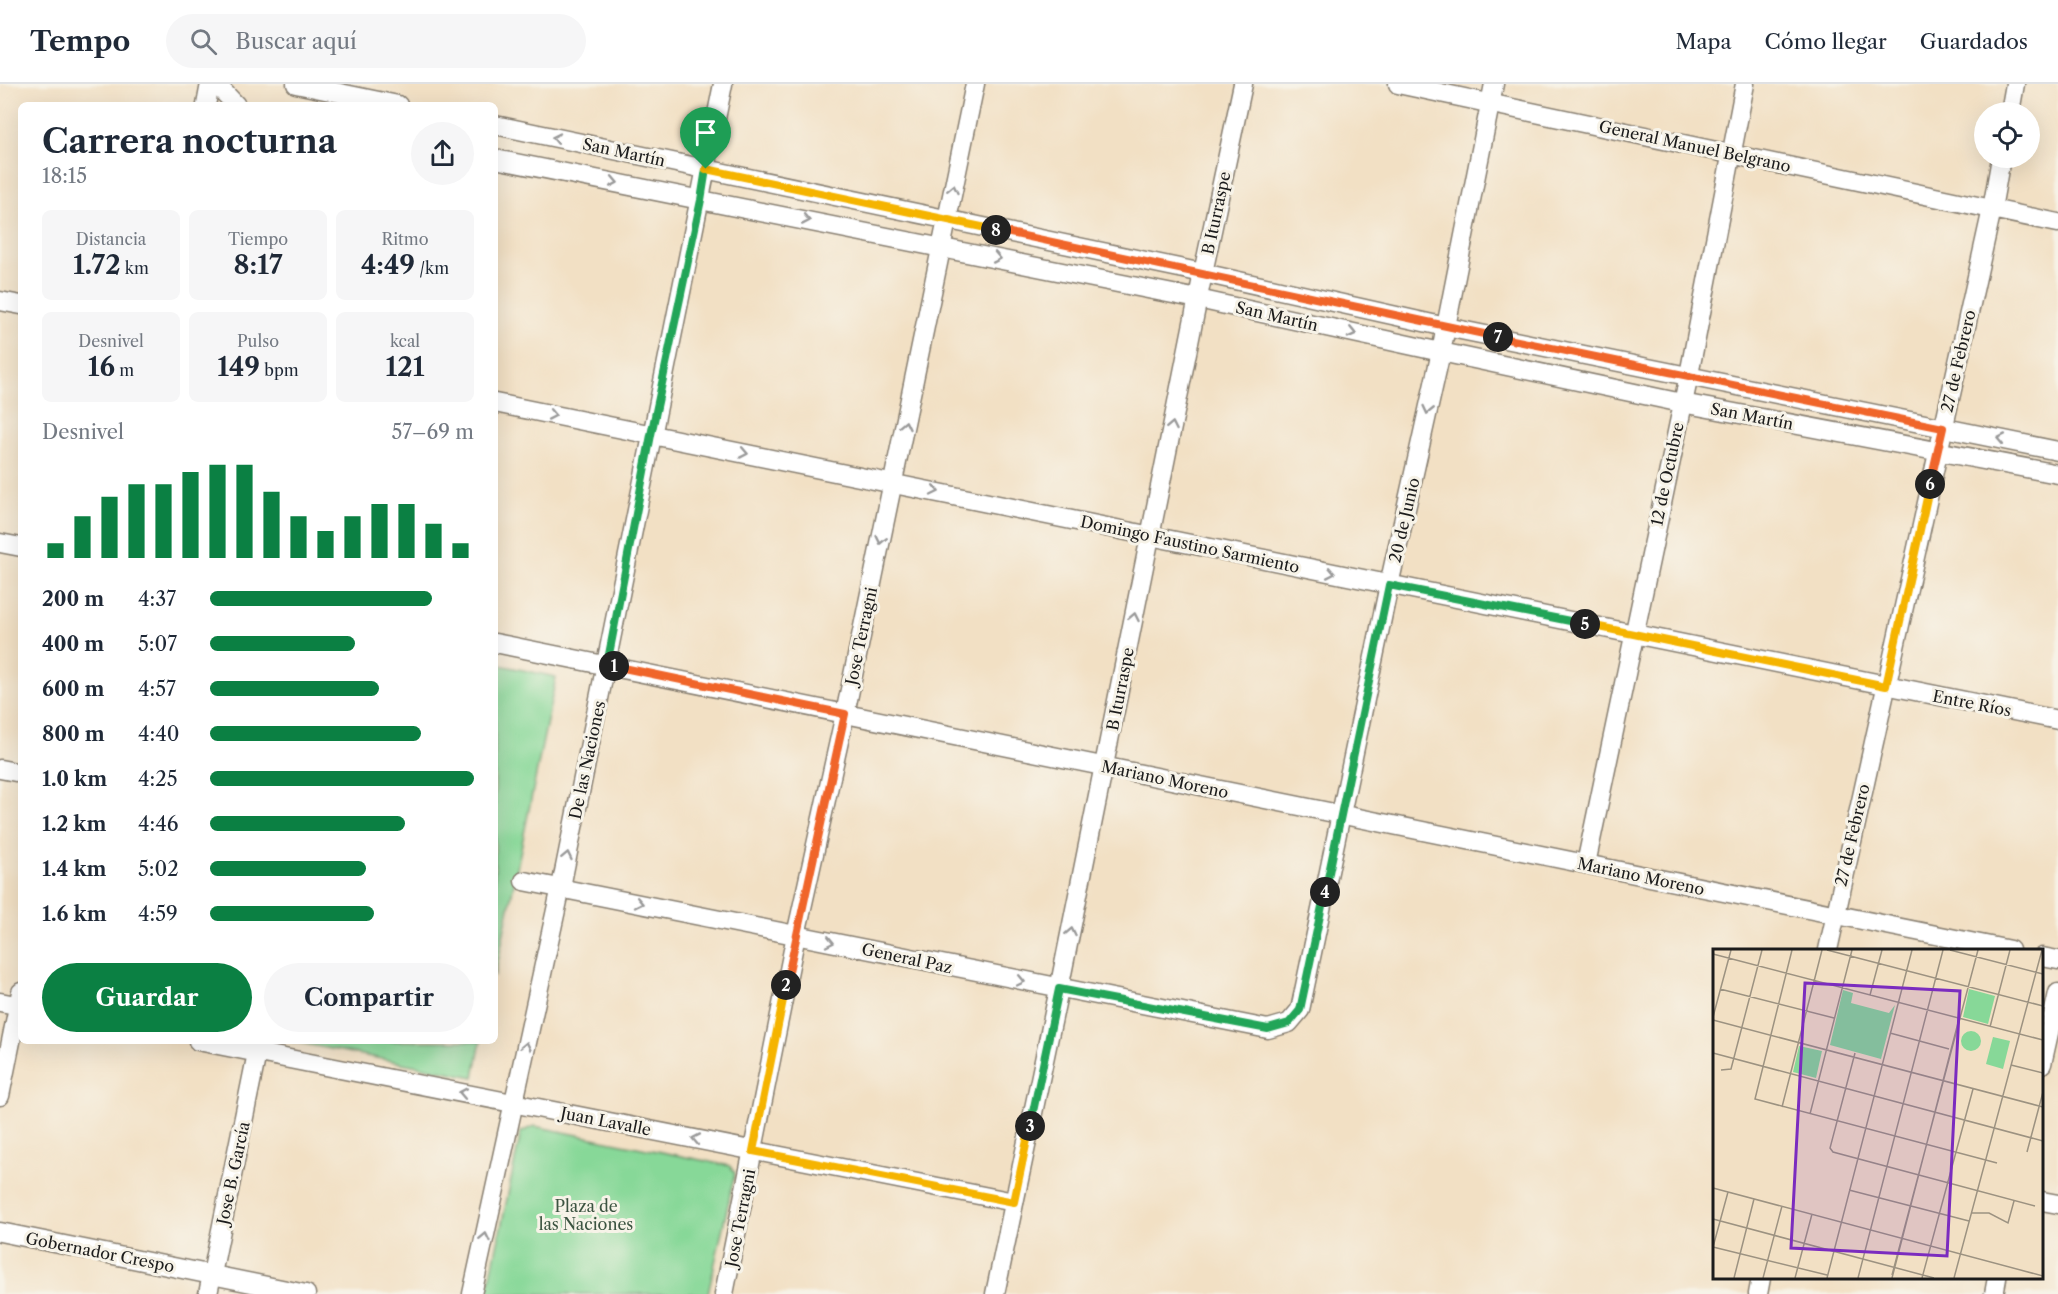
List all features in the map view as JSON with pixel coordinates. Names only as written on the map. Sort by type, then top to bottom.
[{"type":"street","points":[[207,102],[210,84]]},
{"type":"street","points":[[216,84],[233,102]]},
{"type":"street","points":[[296,84],[383,102]]},
{"type":"street","name":"De las Naciones","points":[[472,1294],[561,887],[723,84]]},
{"type":"street","name":"Jose Terragni","points":[[724,1294],[796,935],[845,714],[975,84]]},
{"type":"street","name":"B Iturraspe","points":[[995,1294],[1243,84]]},
{"type":"street","name":"General Manuel Belgrano","points":[[1398,84],[2058,223]]},
{"type":"street","name":"20 de Junio","points":[[1289,1023],[1300,1010],[1389,585],[1441,352],[1494,84]]},
{"type":"street","name":"12 de Octubre","points":[[1586,864],[1689,375],[1745,84]]},
{"type":"street","points":[[2012,102],[2015,84]]},
{"type":"street","name":"San Martín","points":[[498,126],[1203,273],[1446,327],[2058,450]]},
{"type":"street","name":"San Martín","points":[[498,160],[1198,298],[1682,403],[2058,474]]},
{"type":"street","name":"27 de Febrero","points":[[1827,949],[1999,168]]},
{"type":"street","points":[[0,301],[18,304]]},
{"type":"street","name":"Domingo Faustino Sarmiento","points":[[498,404],[1886,686]]},
{"type":"street","points":[[0,543],[18,546]]},
{"type":"street","name":"Mariano Moreno","points":[[498,644],[2000,949]]},
{"type":"street","name":"Entre Ríos","points":[[1886,686],[2058,720]]},
{"type":"street","points":[[0,769],[18,772]]},
{"type":"street","name":"General Paz","points":[[524,881],[1268,1029],[1289,1023]]},
{"type":"street","points":[[2043,957],[2058,960]]},
{"type":"street","points":[[2043,1060],[2058,993]]},
{"type":"street","points":[[0,1002],[18,1001]]},
{"type":"street","points":[[0,1096],[18,1010]]},
{"type":"street","name":"Juan Lavalle","points":[[213,1044],[1014,1202]]},
{"type":"street","name":"Jose B. García","points":[[208,1294],[258,1053]]},
{"type":"street","points":[[2043,1201],[2058,1204]]},
{"type":"street","name":"Gobernador Crespo","points":[[0,1232],[306,1294]]},
{"type":"street","points":[[1758,1294],[1761,1279]]},
{"type":"street","points":[[1994,1294],[1997,1279]]},
{"type":"green space","points":[[498,665],[556,677],[498,961]]},
{"type":"green space","points":[[305,1044],[480,1044],[474,1077]]},
{"type":"green space","name":"Plaza de las Naciones","points":[[534,1126],[730,1166],[735,1173],[708,1294],[487,1294],[521,1132]]},
{"type":"route","points":[[706,169],[1203,273],[1446,327],[1943,428],[1886,686],[1389,585],[1300,1010],[1289,1023],[1268,1029],[1059,989],[1014,1202],[753,1151],[796,935],[845,714],[607,665],[651,435],[706,169]]}]
